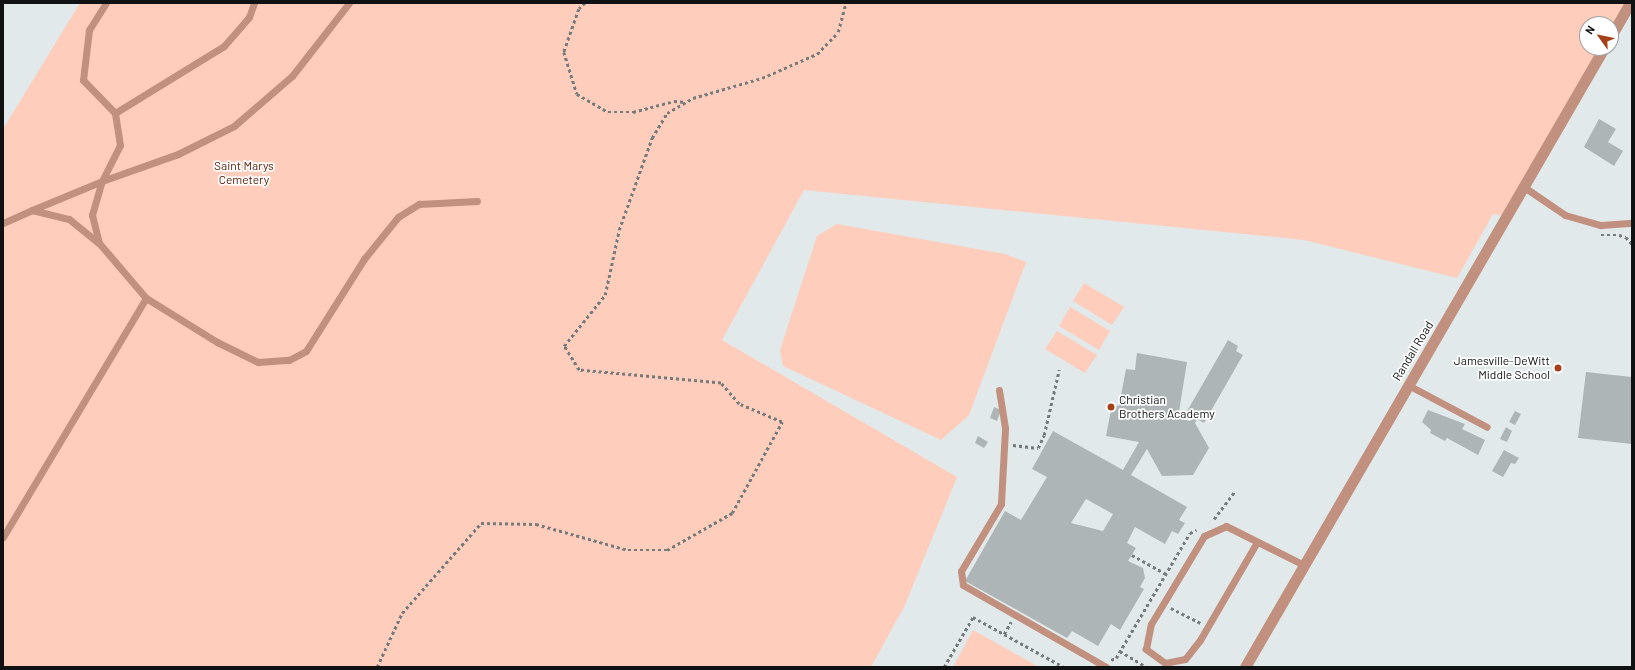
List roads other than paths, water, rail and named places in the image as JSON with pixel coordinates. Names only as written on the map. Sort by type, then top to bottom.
[{"type":"street","points":[[1619,22],[1630,3]]},
{"type":"street","name":"Randall Road","points":[[1245,667],[1599,56]]},
{"type":"lane","points":[[99,243],[92,215],[102,181],[120,145],[115,113],[83,80],[90,30],[106,3]]},
{"type":"lane","points":[[115,113],[224,46],[249,16],[254,3]]},
{"type":"lane","points":[[3,223],[102,181],[178,154],[234,126],[292,76],[349,3]]},
{"type":"lane","points":[[1524,187],[1565,215],[1601,225],[1632,223]]},
{"type":"lane","points":[[32,210],[69,219],[99,243],[146,298],[217,342],[258,362],[289,360],[306,351],[364,259],[398,217],[419,204],[477,201]]},
{"type":"lane","points":[[3,537],[146,298]]},
{"type":"lane","points":[[1408,385],[1487,427]]},
{"type":"lane","points":[[999,390],[1004,444],[1002,504],[961,571],[963,585],[1106,667]]},
{"type":"lane","points":[[1257,542],[1208,627],[1185,659],[1165,663],[1146,649],[1151,624],[1204,536],[1226,526],[1304,565]]},
{"type":"place","name":"Jamesville-DeWitt Middle School","points":[[1558,368]]},
{"type":"place","name":"Christian Brothers Academy","points":[[1111,407]]},
{"type":"park label","name":"Saint Marys Cemetery","points":[[244,173]]}]
